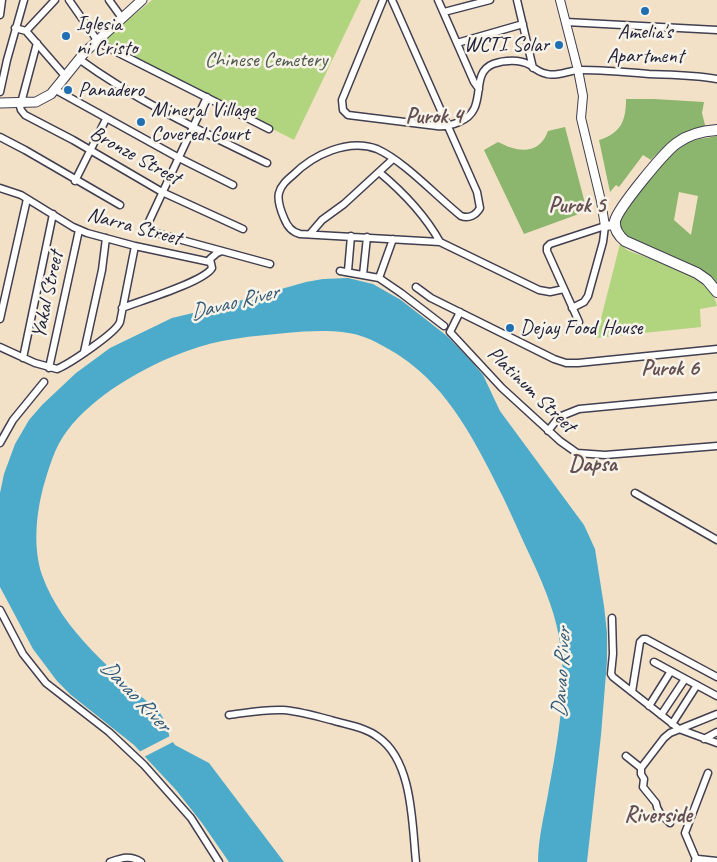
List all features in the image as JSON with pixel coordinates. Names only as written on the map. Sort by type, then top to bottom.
[{"type":"main road","points":[[0,103],[41,100],[56,90],[79,59],[97,40],[142,0]]},
{"type":"main road","points":[[717,130],[690,135],[670,148],[610,226],[625,241],[697,273],[707,280],[717,292]]},
{"type":"street","points":[[0,15],[2,0]]},
{"type":"street","points":[[0,92],[3,59],[24,0]]},
{"type":"street","points":[[26,30],[55,0]]},
{"type":"street","points":[[69,0],[97,40],[109,48],[269,129]]},
{"type":"street","points":[[109,0],[122,18]]},
{"type":"street","points":[[383,0],[342,100],[342,108],[351,116],[449,126],[465,120],[471,114],[476,106],[479,82],[483,72],[494,64],[518,61],[548,75],[578,70],[717,79]]},
{"type":"street","points":[[392,0],[449,126],[479,198],[480,208],[472,216],[461,216],[393,159],[380,151],[369,147],[342,148],[323,153],[295,172],[279,190],[281,210],[291,230],[300,234],[440,242],[540,290],[550,292],[564,289]]},
{"type":"street","points":[[438,0],[479,89]]},
{"type":"street","points":[[444,12],[490,0]]},
{"type":"street","points":[[517,0],[533,68]]},
{"type":"street","points":[[560,0],[578,70],[583,100],[581,118],[603,210],[610,226],[603,242],[588,296],[584,302],[572,308]]},
{"type":"street","points":[[566,22],[717,30]]},
{"type":"street","points":[[457,43],[523,24]]},
{"type":"street","points":[[15,28],[26,30],[66,77]]},
{"type":"street","points":[[20,103],[37,43]]},
{"type":"street","points":[[79,59],[139,98],[193,127],[268,163]]},
{"type":"street","points":[[56,90],[106,119],[233,185]]},
{"type":"street","points":[[206,97],[145,230],[270,264]]},
{"type":"street","name":"Bronze Street","points":[[20,103],[21,110],[25,114],[162,192],[243,229]]},
{"type":"street","points":[[75,181],[106,119]]},
{"type":"street","points":[[0,138],[25,150],[75,181],[120,205]]},
{"type":"street","points":[[310,234],[322,220],[393,159]]},
{"type":"street","points":[[379,172],[412,204],[440,242]]},
{"type":"street","name":"Narra Street","points":[[0,189],[15,192],[79,230],[135,246],[210,262]]},
{"type":"street","points":[[0,319],[28,199]]},
{"type":"street","points":[[23,358],[53,214]]},
{"type":"street","points":[[579,322],[547,251],[547,247],[550,244],[595,228],[610,226]]},
{"type":"street","name":"Yakal Street","points":[[49,368],[79,230]]},
{"type":"street","points":[[348,271],[351,236]]},
{"type":"street","points":[[363,275],[367,237]]},
{"type":"street","points":[[84,352],[102,270],[106,238]]},
{"type":"street","points":[[379,278],[392,239]]},
{"type":"street","points":[[0,347],[49,368],[59,368],[73,361],[119,326],[135,246]]},
{"type":"street","points":[[122,308],[179,288],[205,275],[212,268],[210,262],[213,256],[222,251]]},
{"type":"street","points":[[340,271],[379,278],[402,293],[444,326]]},
{"type":"street","points":[[416,287],[426,295],[554,359],[566,363],[717,349]]},
{"type":"street","name":"Platinum Street","points":[[460,312],[450,332],[502,388],[570,450],[584,455],[606,455],[717,446]]},
{"type":"street","points":[[0,443],[2,433],[44,382]]},
{"type":"street","points":[[548,431],[559,417],[579,409],[717,396]]},
{"type":"street","points":[[635,493],[717,540]]},
{"type":"street","points":[[0,610],[23,654],[46,683],[109,732],[144,766],[191,818],[220,862]]},
{"type":"street","points":[[612,618],[613,654],[611,674],[679,729],[717,743]]},
{"type":"street","points":[[632,692],[640,642],[643,639],[717,677]]},
{"type":"street","points":[[654,662],[717,696]]},
{"type":"street","points":[[649,706],[671,671]]},
{"type":"street","points":[[661,715],[685,679]]},
{"type":"street","points":[[672,724],[697,685]]},
{"type":"street","points":[[229,715],[289,710],[354,726],[379,738],[397,758],[406,784],[411,808],[416,862]]},
{"type":"street","points":[[670,823],[658,812],[656,803],[644,787],[641,768],[666,736],[717,714]]},
{"type":"street","points":[[704,739],[717,732]]},
{"type":"street","points":[[626,756],[641,768]]},
{"type":"street","points":[[708,773],[685,833],[695,860],[717,861]]},
{"type":"street","points":[[110,862],[127,857],[141,862]]},
{"type":"green space","name":"Chinese Cemetery","points":[[152,0],[361,0],[294,140],[102,42]]},
{"type":"green space","points":[[626,99],[704,102],[702,113],[706,129],[676,139],[664,147],[651,160],[643,155],[619,187],[616,185],[610,192],[599,140],[612,134],[621,125],[625,114]]},
{"type":"green space","points":[[565,127],[587,211],[524,234],[484,150],[498,142],[520,150],[527,150],[539,145],[548,131]]},
{"type":"green space","points":[[717,136],[717,286],[625,236],[620,228],[620,223],[638,192],[670,157],[687,143]],"holes":[[[679,192],[698,196],[691,235],[674,220]]]},
{"type":"green space","points":[[620,244],[627,250],[680,270],[705,286],[713,295],[717,306],[700,309],[701,327],[596,338]]},
{"type":"water","name":"Davao River","points":[[348,278],[373,284],[401,300],[447,336],[471,361],[483,375],[500,411],[584,525],[595,549],[607,633],[607,661],[587,862],[538,862],[540,836],[557,741],[563,685],[559,638],[554,615],[542,582],[503,497],[461,419],[448,401],[418,369],[400,356],[371,340],[361,336],[333,331],[261,335],[199,347],[171,357],[138,373],[91,405],[67,431],[52,458],[39,509],[36,532],[39,565],[51,596],[63,615],[92,651],[160,713],[165,721],[170,738],[175,745],[209,763],[284,862],[229,862],[176,790],[134,745],[71,695],[57,681],[33,649],[0,587],[0,493],[4,474],[15,444],[29,420],[76,373],[110,348],[172,318],[306,282]]},
{"type":"pier","points":[[172,735],[175,741],[142,758],[137,753]]},
{"type":"place","name":"Amelia's Apartment","points":[[645,11]]},
{"type":"place","name":"Iglesia ni Cristo","points":[[66,36]]},
{"type":"place","name":"WCTI Solar","points":[[559,45]]},
{"type":"place","name":"Panadero","points":[[68,90]]},
{"type":"place","name":"Mineral Village Covered Court","points":[[141,122]]},
{"type":"place","name":"Dejay Food House","points":[[510,328]]},
{"type":"district","name":"Purok 4","points":[[434,117]]},
{"type":"district","name":"Purok 5","points":[[577,206]]},
{"type":"district","name":"Purok 6","points":[[670,369]]},
{"type":"district","name":"Dapsa","points":[[593,465]]},
{"type":"district","name":"Riverside","points":[[658,816]]}]
